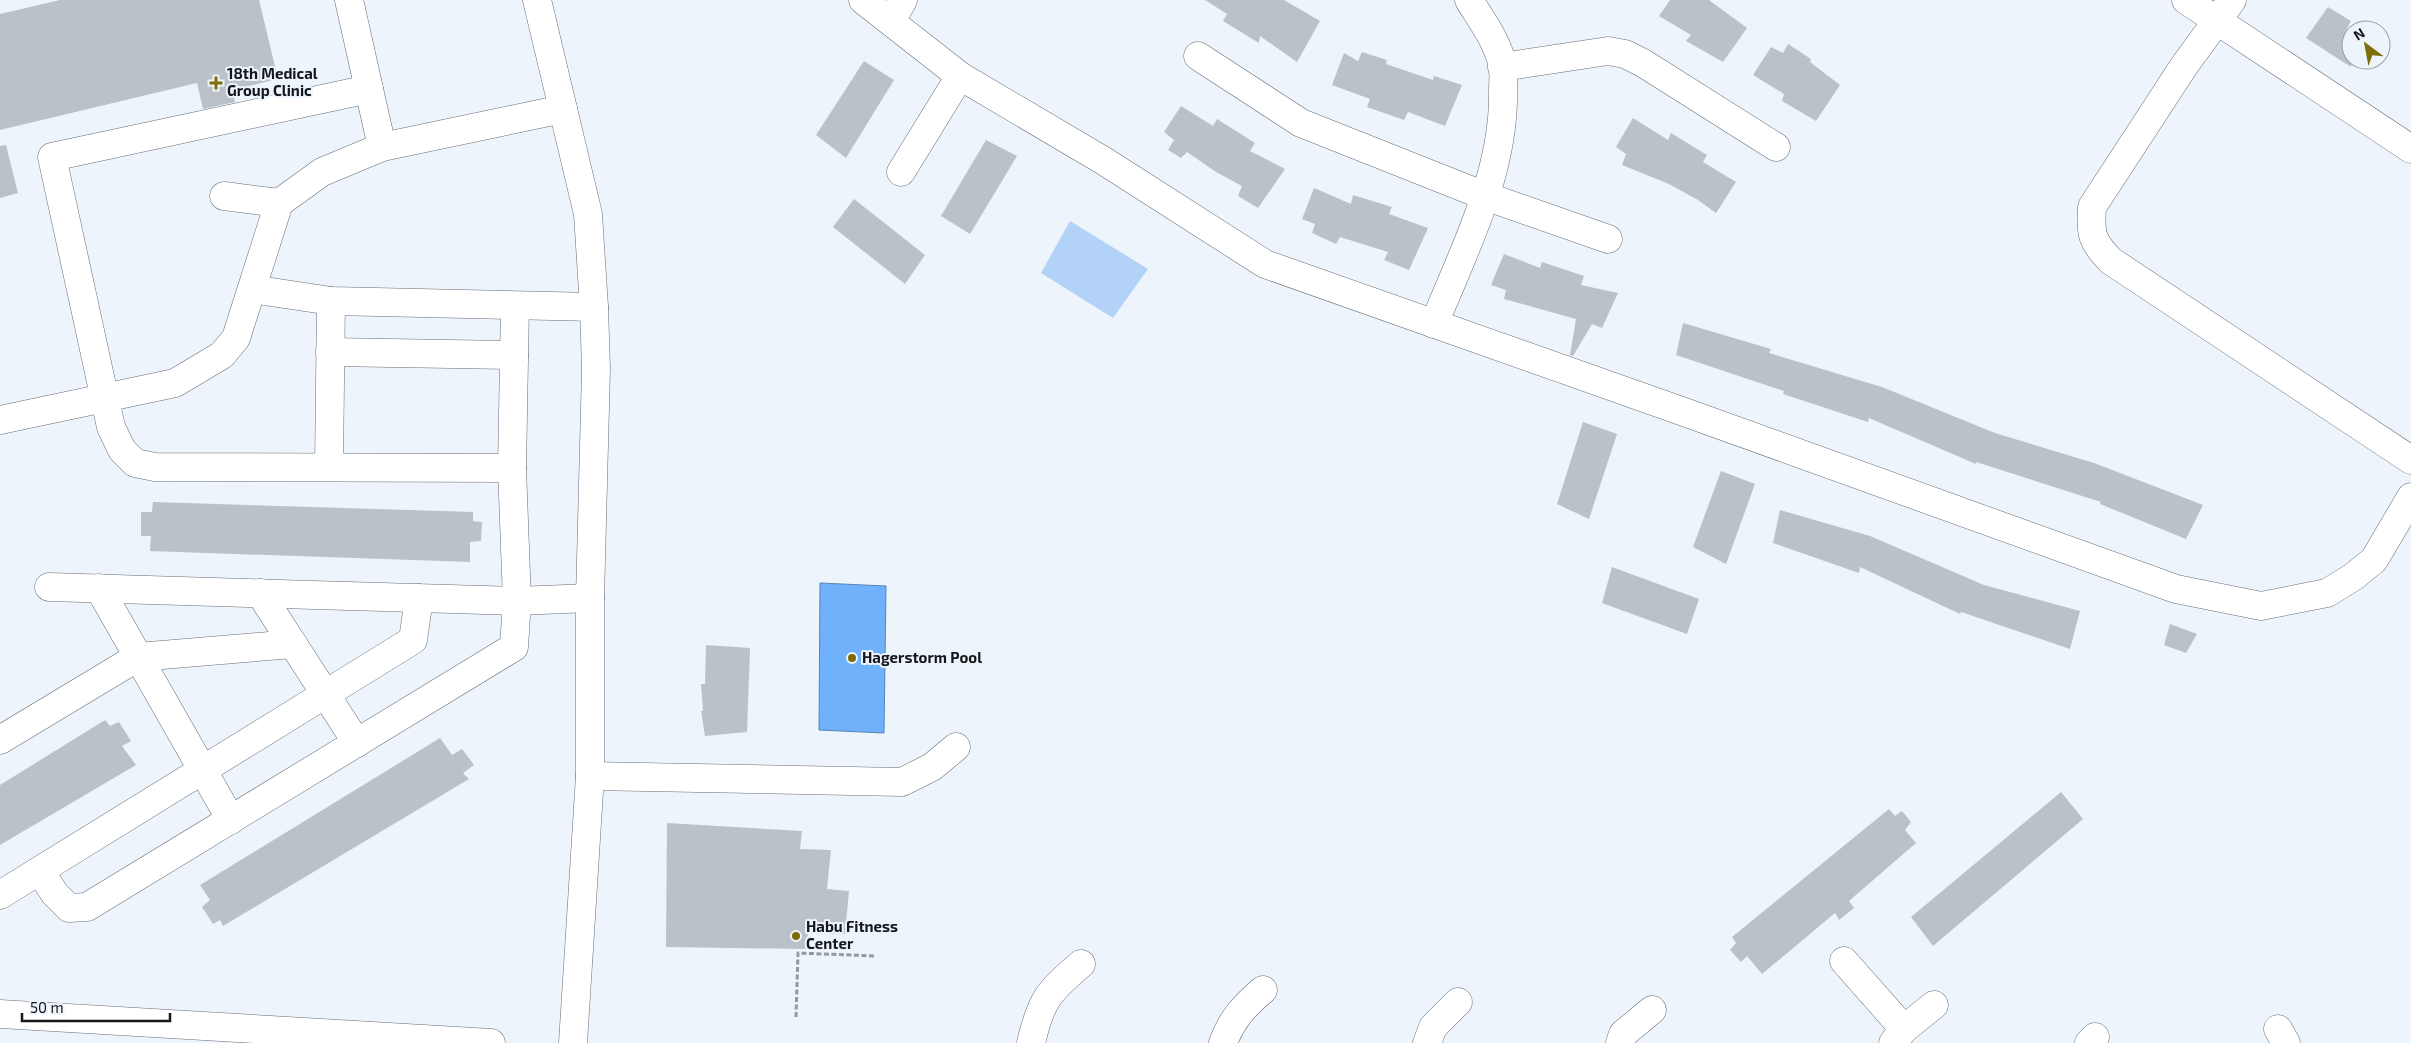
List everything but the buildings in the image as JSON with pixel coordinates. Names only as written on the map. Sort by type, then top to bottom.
[{"type":"street","points":[[349,0],[382,147]]},
{"type":"street","points":[[537,0],[588,214],[594,307],[596,369],[590,598],[590,776],[574,1043]]},
{"type":"street","points":[[863,0],[897,10],[960,76],[1104,161],[1265,264],[1687,412],[2176,589],[2261,606],[2327,593],[2353,577],[2374,560],[2411,497]]},
{"type":"street","points":[[1434,324],[1485,196],[1499,146],[1504,108],[1502,67],[1490,32],[1468,0]]},
{"type":"street","points":[[2186,0],[2225,10],[2411,149]]},
{"type":"street","points":[[2225,10],[2184,66],[2092,207],[2090,228],[2096,245],[2111,262],[2411,460]]},
{"type":"street","points":[[1502,67],[1608,51],[1625,54],[1643,63],[1776,146]]},
{"type":"street","points":[[1198,56],[1301,123],[1485,196],[1608,238]]},
{"type":"street","points":[[901,172],[960,76]]},
{"type":"street","points":[[369,88],[52,157],[111,427],[122,450],[135,463],[155,467],[512,468]]},
{"type":"street","points":[[0,420],[175,382],[222,356],[236,338],[280,203],[322,172],[382,147],[563,109]]},
{"type":"street","points":[[224,196],[280,203]]},
{"type":"street","points":[[252,289],[331,301],[594,307]]},
{"type":"street","points":[[329,466],[331,301]]},
{"type":"street","points":[[40,871],[55,894],[69,908],[87,907],[514,647],[517,601],[512,468],[516,306]]},
{"type":"street","points":[[330,352],[514,355]]},
{"type":"street","points":[[49,587],[517,601],[590,598]]},
{"type":"street","points":[[99,588],[231,820]]},
{"type":"street","points":[[260,593],[357,743]]},
{"type":"street","points":[[0,895],[413,640],[419,598]]},
{"type":"street","points":[[0,740],[138,657],[293,644]]},
{"type":"street","points":[[590,776],[902,782],[932,767],[956,747]]},
{"type":"street","points":[[1844,960],[1898,1036],[1934,1005]]},
{"type":"street","points":[[1031,1043],[1044,1001],[1054,987],[1081,964]]},
{"type":"street","points":[[1224,1043],[1234,1018],[1263,990]]},
{"type":"street","points":[[1427,1043],[1433,1027],[1458,1002]]},
{"type":"street","points":[[1620,1043],[1623,1034],[1652,1010]]},
{"type":"street","points":[[0,1014],[491,1043]]},
{"type":"path","points":[[796,1017],[798,953],[876,956]]},
{"type":"shaded area","points":[[1070,221],[1148,269],[1113,318],[1041,273]]},
{"type":"water","name":"Hagerstorm Pool","points":[[820,583],[886,586],[884,733],[819,730]]},
{"type":"place","name":"18th Medical Group Clinic","points":[[216,83]]},
{"type":"place","name":"Hagerstorm Pool","points":[[852,658]]},
{"type":"place","name":"Habu Fitness Center","points":[[796,936]]}]
